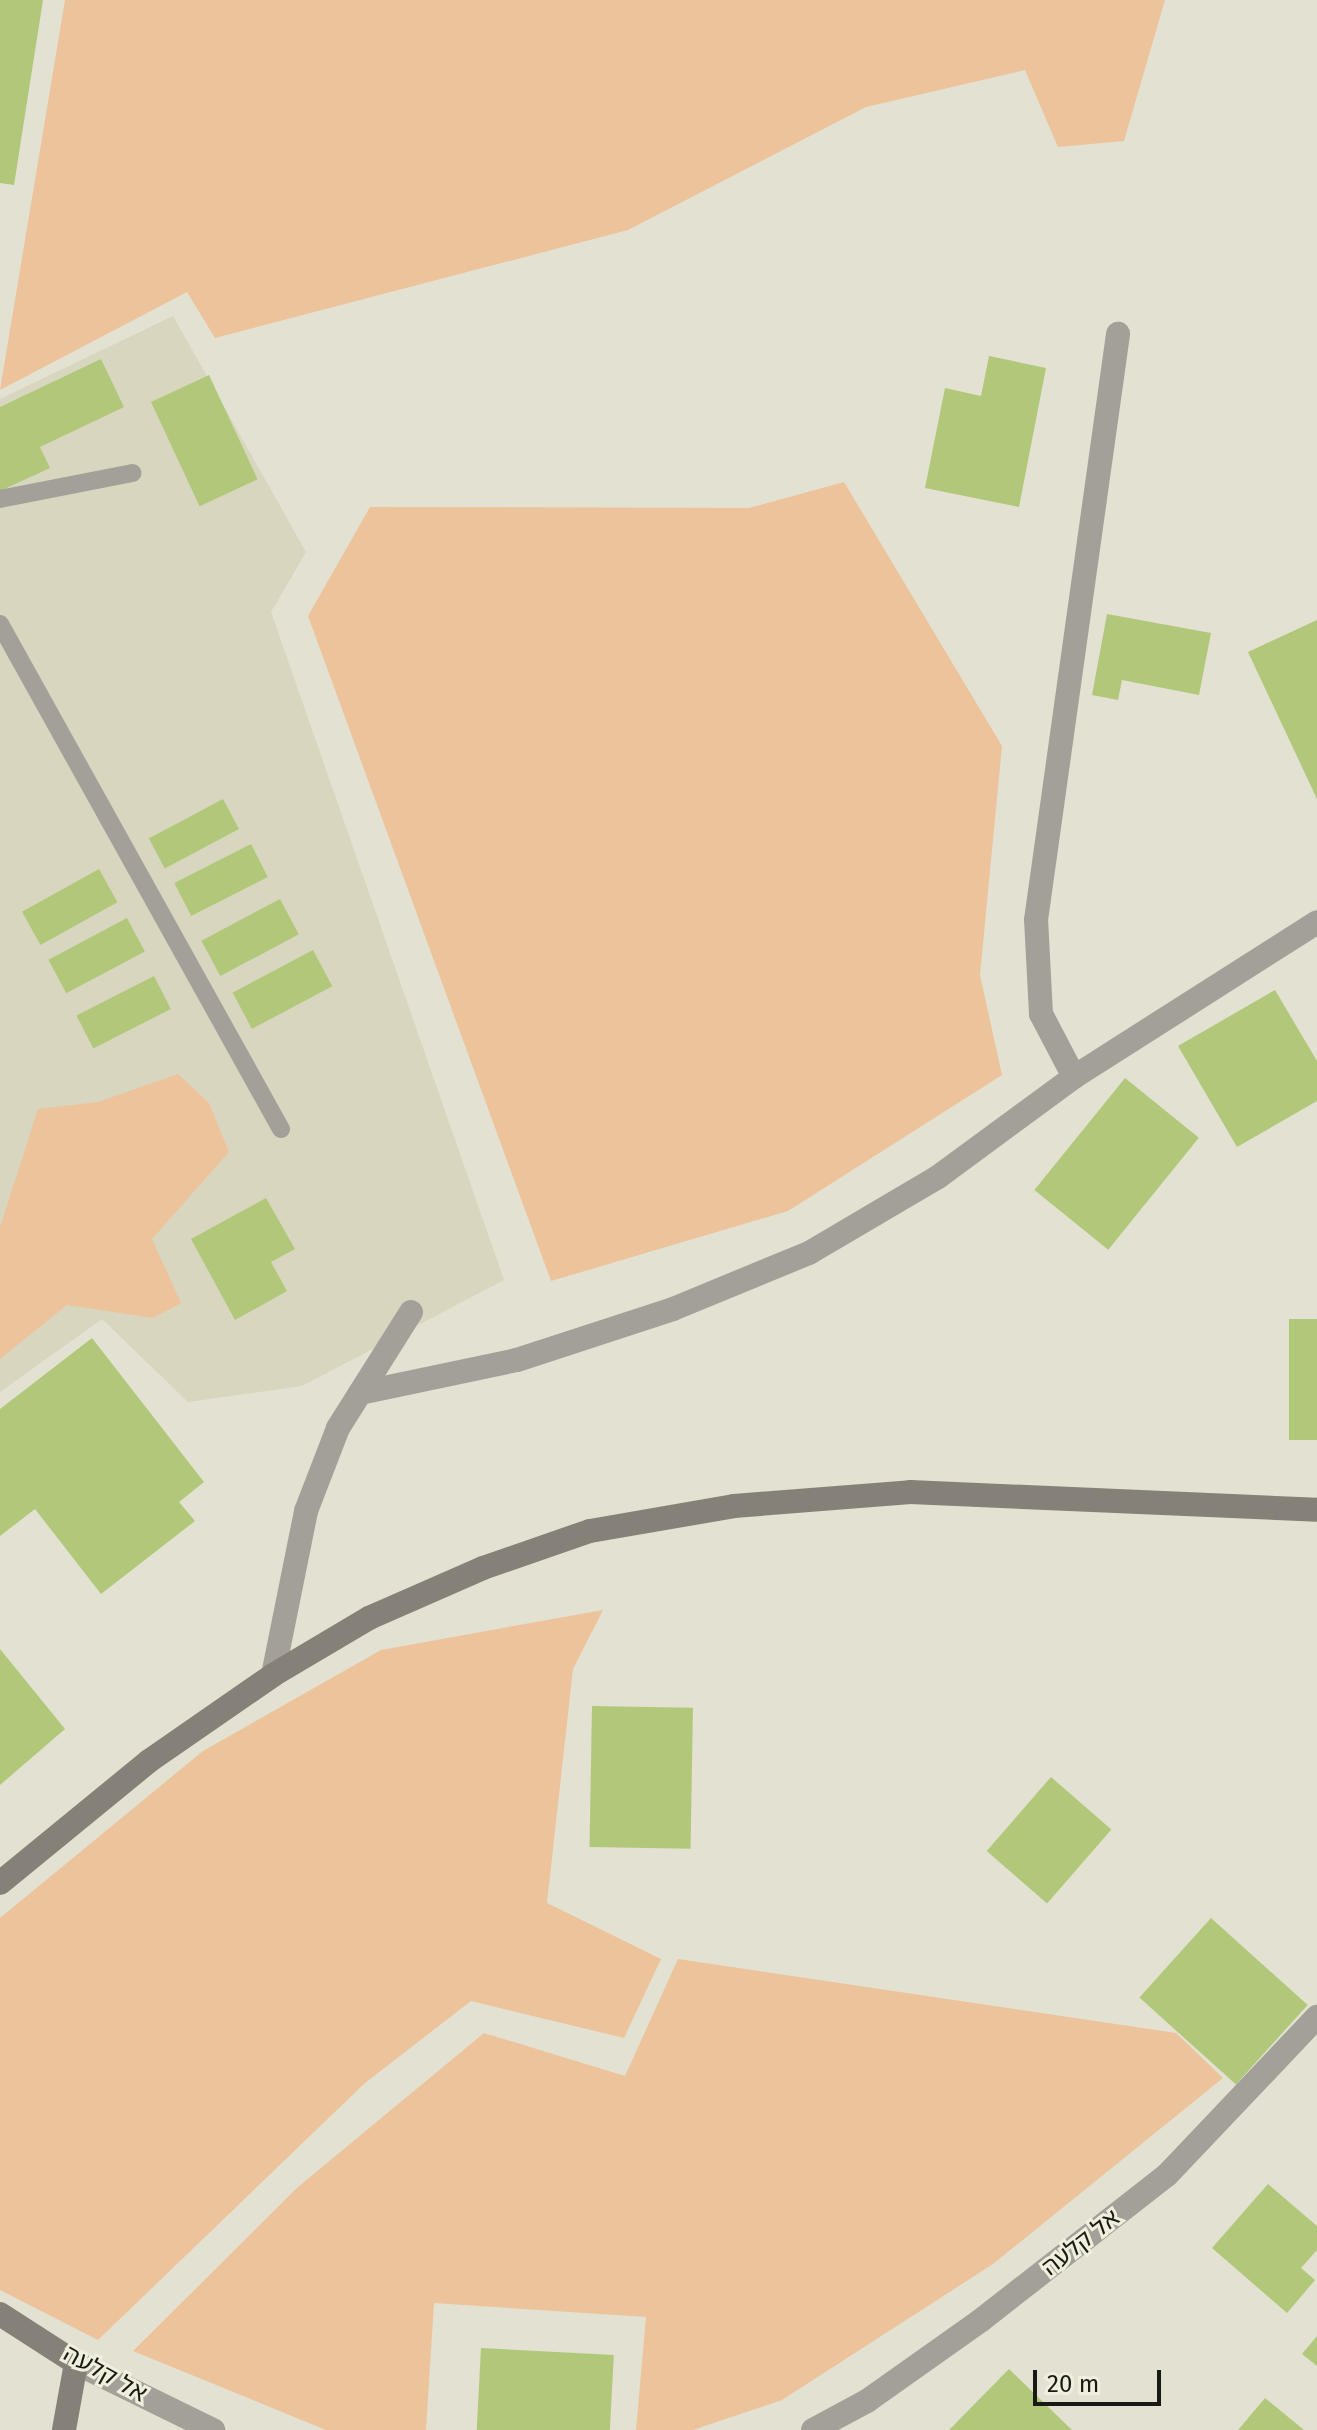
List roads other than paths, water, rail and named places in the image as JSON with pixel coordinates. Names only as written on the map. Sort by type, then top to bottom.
[{"type":"street","points":[[1074,1077],[1041,1014],[1036,920],[1118,334]]},
{"type":"street","points":[[360,1393],[517,1360],[673,1309],[809,1253],[938,1177],[1074,1077],[1317,922]]},
{"type":"street","points":[[273,1675],[306,1511],[338,1428],[411,1312]]},
{"type":"street","points":[[0,1883],[149,1761],[273,1675],[369,1618],[483,1568],[590,1531],[734,1506],[910,1492],[1317,1510]]},
{"type":"street","name":"אל קלעה","points":[[818,2429],[867,2401],[980,2321],[1167,2175],[1317,2017]]},
{"type":"street","name":"אל קלעה","points":[[0,2314],[76,2363],[213,2430]]},
{"type":"street","points":[[64,2430],[76,2363]]},
{"type":"lane","points":[[0,499],[132,473]]},
{"type":"lane","points":[[0,624],[281,1129]]}]
